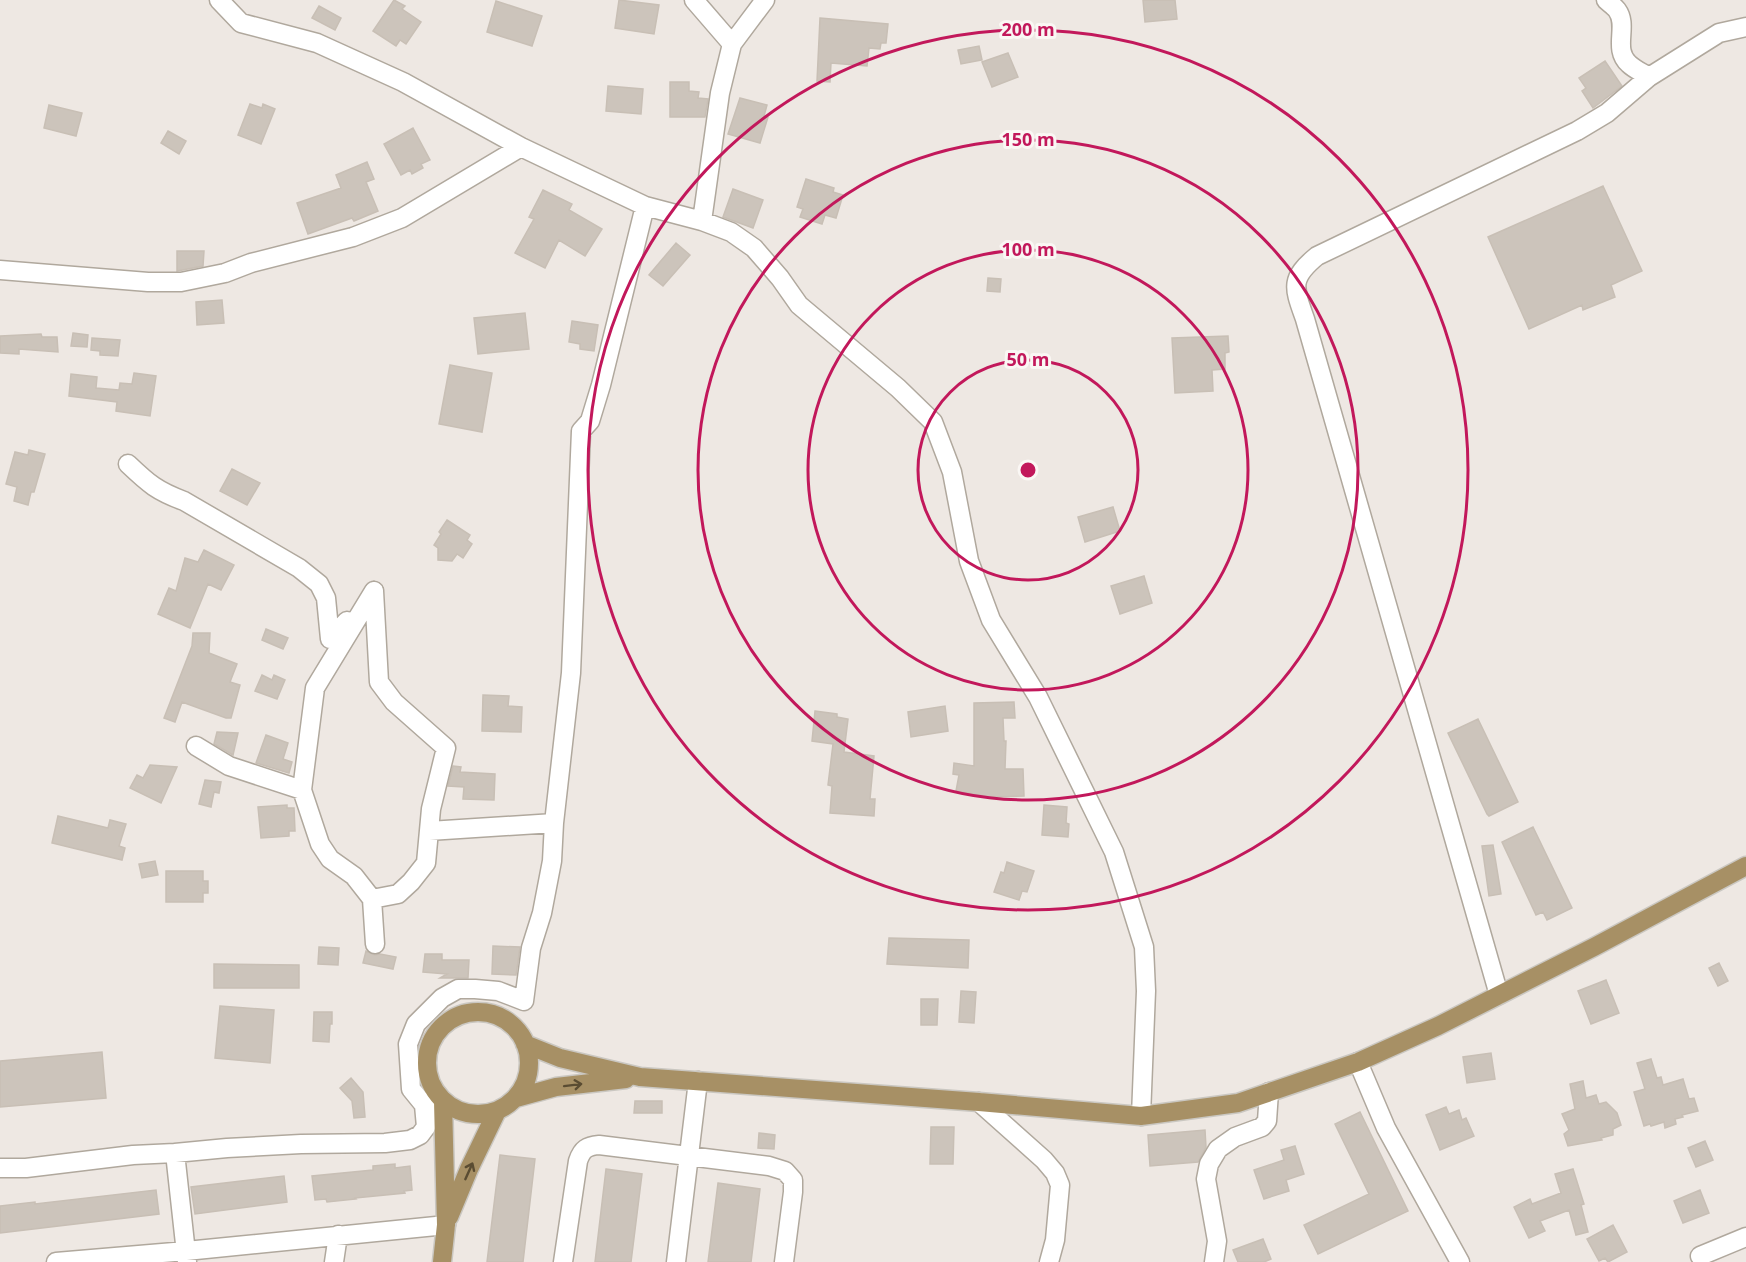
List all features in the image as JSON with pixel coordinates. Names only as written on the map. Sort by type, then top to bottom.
[{"type":"main road","points":[[525,1044],[560,1058],[640,1077],[698,1082],[1141,1116],[1238,1103],[1358,1062],[1438,1026],[1746,866]]},
{"type":"main road","points":[[439,1097],[453,1108],[474,1114],[497,1111],[507,1105],[516,1098],[527,1078],[528,1055],[520,1034],[502,1019],[492,1015],[469,1013],[458,1016],[440,1029],[428,1049],[427,1072],[439,1097],[446,1225],[442,1262]]},
{"type":"main road","points":[[516,1098],[556,1087],[640,1077]]},
{"type":"main road","points":[[446,1225],[469,1169],[497,1111]]},
{"type":"street","points":[[219,0],[241,24],[317,43],[403,82],[521,147],[645,206],[731,231],[754,248],[800,305],[898,388],[933,422],[952,472],[969,561],[991,620],[1038,697],[1114,852],[1144,947],[1146,991],[1141,1116]]},
{"type":"street","points":[[694,0],[732,44]]},
{"type":"street","points":[[702,221],[720,93],[732,44],[765,0]]},
{"type":"street","points":[[1606,0],[1618,11],[1623,28],[1620,42],[1622,53],[1628,64],[1649,77]]},
{"type":"street","points":[[1499,995],[1296,293],[1298,277],[1303,267],[1317,256],[1577,131],[1607,113],[1649,77],[1719,33],[1746,27]]},
{"type":"street","points":[[0,270],[148,282],[181,282],[225,273],[251,263],[353,237],[402,218],[521,147]]},
{"type":"street","points":[[426,1127],[424,1105],[411,1089],[408,1044],[416,1024],[442,998],[458,989],[498,992],[524,1001],[531,948],[542,913],[552,861],[554,823],[571,673],[581,431],[590,422],[602,385],[645,206]]},
{"type":"street","points":[[128,465],[151,486],[164,494],[184,501],[299,568],[319,584],[326,598],[330,639],[374,591]]},
{"type":"street","points":[[374,591],[315,688],[302,790],[320,844],[330,859],[354,876],[372,899],[375,944]]},
{"type":"street","points":[[372,899],[398,894],[426,863],[431,810],[446,748],[394,702],[378,682],[374,591]]},
{"type":"street","points":[[196,746],[229,766],[302,790]]},
{"type":"street","points":[[429,831],[554,823]]},
{"type":"street","points":[[1358,1062],[1386,1128],[1460,1262]]},
{"type":"street","points":[[676,1262],[698,1082]]},
{"type":"street","points":[[1214,1262],[1217,1241],[1206,1179],[1209,1164],[1218,1149],[1235,1137],[1262,1127],[1268,1122],[1269,1092]]},
{"type":"street","points":[[0,1168],[26,1168],[133,1155],[227,1148],[385,1143],[410,1140],[420,1135],[426,1127],[439,1097]]},
{"type":"street","points":[[979,1102],[1044,1160],[1055,1173],[1060,1185],[1055,1240],[1049,1262]]},
{"type":"street","points":[[563,1262],[578,1161],[581,1152],[588,1146],[598,1145],[769,1166],[784,1171],[793,1180],[784,1262]]},
{"type":"street","points":[[175,1153],[186,1257]]},
{"type":"street","points":[[56,1262],[186,1257],[338,1235],[446,1225]]},
{"type":"street","points":[[334,1262],[338,1235]]},
{"type":"street","points":[[1700,1256],[1746,1237]]},
{"type":"building","points":[[394,0],[405,6],[402,9],[421,22],[406,44],[400,40],[396,46],[373,31]]},
{"type":"building","points":[[619,0],[659,5],[654,34],[615,28]]},
{"type":"building","points":[[1143,0],[1175,0],[1177,19],[1145,22]]},
{"type":"building","points":[[496,1],[542,16],[532,46],[487,32]]},
{"type":"building","points":[[319,6],[341,18],[335,30],[312,18]]},
{"type":"building","points":[[820,18],[888,24],[886,43],[881,43],[880,49],[869,48],[867,66],[831,63],[830,82],[817,81]]},
{"type":"building","points":[[979,46],[982,60],[961,64],[958,50]]},
{"type":"building","points":[[1008,53],[1018,77],[992,87],[982,62]]},
{"type":"building","points":[[1605,61],[1622,86],[1593,108],[1582,91],[1586,88],[1579,78]]},
{"type":"building","points":[[670,82],[689,82],[689,91],[699,92],[698,98],[708,99],[705,117],[670,117]]},
{"type":"building","points":[[608,86],[643,89],[641,114],[606,111]]},
{"type":"building","points":[[740,98],[767,105],[764,116],[768,117],[760,143],[728,134]]},
{"type":"building","points":[[250,104],[262,108],[263,104],[275,109],[261,144],[238,135]]},
{"type":"building","points":[[49,105],[82,113],[76,136],[44,128]]},
{"type":"building","points":[[413,128],[430,160],[421,164],[423,168],[412,174],[410,170],[401,175],[384,144]]},
{"type":"building","points":[[168,131],[186,141],[179,154],[161,143]]},
{"type":"building","points":[[367,162],[374,179],[366,182],[378,211],[354,221],[352,218],[308,234],[297,203],[341,188],[336,175]]},
{"type":"building","points":[[806,179],[834,188],[833,192],[843,195],[836,218],[825,215],[822,224],[800,217],[803,209],[797,207]]},
{"type":"building","points":[[1603,186],[1642,271],[1611,285],[1615,297],[1583,310],[1582,305],[1529,329],[1488,237]]},
{"type":"building","points":[[733,189],[763,200],[753,228],[723,217]]},
{"type":"building","points":[[543,190],[572,204],[569,210],[602,229],[585,256],[559,240],[545,268],[515,253],[534,219],[529,217]]},
{"type":"building","points":[[676,243],[690,255],[663,286],[649,275]]},
{"type":"building","points":[[177,251],[204,251],[203,266],[177,271]]},
{"type":"building","points":[[988,278],[1001,279],[1000,292],[987,291]]},
{"type":"building","points":[[222,300],[224,323],[197,325],[196,302]]},
{"type":"building","points":[[525,313],[529,349],[478,354],[474,318]]},
{"type":"building","points":[[572,321],[598,325],[594,351],[580,349],[580,344],[569,342]]},
{"type":"building","points":[[73,333],[88,335],[87,347],[71,346]]},
{"type":"building","points":[[41,334],[42,337],[57,337],[58,352],[19,349],[19,354],[0,353],[0,336]]},
{"type":"building","points":[[1228,336],[1229,352],[1225,353],[1225,369],[1212,370],[1213,391],[1175,393],[1172,338]]},
{"type":"building","points":[[92,338],[120,340],[118,356],[100,355],[100,351],[91,350]]},
{"type":"building","points":[[450,365],[492,373],[482,432],[439,424]]},
{"type":"building","points":[[134,373],[156,376],[150,416],[116,411],[117,402],[69,396],[71,374],[97,377],[96,388],[119,390],[120,383],[132,384]]},
{"type":"building","points":[[29,450],[45,454],[28,505],[14,501],[17,487],[6,484],[15,452],[28,455]]},
{"type":"building","points":[[232,469],[260,483],[247,505],[220,491]]},
{"type":"building","points":[[1113,507],[1120,531],[1085,542],[1078,517]]},
{"type":"building","points":[[447,520],[470,535],[467,540],[472,544],[463,558],[457,554],[452,561],[438,560],[438,548],[434,545]]},
{"type":"building","points":[[204,550],[234,565],[221,590],[208,584],[190,628],[158,614],[169,588],[176,591],[185,558],[198,562]]},
{"type":"building","points":[[1144,576],[1152,603],[1120,614],[1111,586]]},
{"type":"building","points":[[266,629],[288,638],[283,649],[262,640]]},
{"type":"building","points":[[193,633],[210,633],[209,653],[237,664],[230,682],[240,685],[231,718],[182,702],[175,722],[164,718],[192,646]]},
{"type":"building","points":[[262,675],[272,680],[274,675],[285,680],[277,699],[255,691]]},
{"type":"building","points":[[483,695],[509,696],[508,706],[522,707],[521,732],[482,731]]},
{"type":"building","points":[[1014,702],[1015,718],[1003,718],[1004,741],[1006,741],[1005,769],[1023,769],[1024,796],[990,797],[956,791],[959,775],[953,774],[954,763],[974,766],[974,703]]},
{"type":"building","points":[[945,706],[948,731],[911,737],[908,712]]},
{"type":"building","points":[[815,711],[837,714],[837,717],[848,719],[844,752],[874,756],[870,799],[875,799],[874,816],[830,813],[832,786],[828,785],[833,744],[812,741]]},
{"type":"building","points":[[1478,719],[1518,802],[1489,816],[1448,733]]},
{"type":"building","points":[[217,732],[238,733],[233,755],[214,744]]},
{"type":"building","points":[[266,735],[288,743],[283,759],[292,762],[289,773],[256,763]]},
{"type":"building","points":[[150,765],[177,767],[161,803],[130,788],[137,775],[143,778]]},
{"type":"building","points":[[453,766],[461,767],[460,772],[495,774],[494,800],[463,799],[464,787],[448,786]]},
{"type":"building","points":[[205,780],[221,782],[219,793],[214,792],[211,807],[199,804]]},
{"type":"building","points":[[287,805],[287,808],[294,808],[295,831],[289,831],[289,836],[261,838],[258,807]]},
{"type":"building","points":[[1044,805],[1067,807],[1068,837],[1042,835]]},
{"type":"building","points":[[58,816],[108,828],[110,820],[126,824],[119,846],[125,848],[122,860],[52,843]]},
{"type":"building","points":[[1533,827],[1572,908],[1547,920],[1543,912],[1536,915],[1502,842]]},
{"type":"building","points":[[1493,845],[1501,894],[1489,896],[1482,846]]},
{"type":"building","points":[[155,861],[158,875],[142,878],[139,864]]},
{"type":"building","points":[[1007,862],[1034,871],[1027,892],[1022,891],[1019,900],[994,892]]},
{"type":"building","points":[[166,871],[203,871],[203,881],[208,881],[208,893],[203,893],[203,902],[166,902]]},
{"type":"building","points":[[889,938],[969,940],[968,968],[887,964]]},
{"type":"building","points":[[493,946],[520,947],[516,975],[492,974]]},
{"type":"building","points":[[319,947],[339,948],[338,965],[318,964]]},
{"type":"building","points":[[366,951],[375,955],[396,957],[393,969],[363,963]]},
{"type":"building","points":[[425,954],[442,954],[442,960],[469,960],[468,978],[440,978],[447,974],[423,972]]},
{"type":"building","points":[[1719,963],[1728,981],[1718,986],[1709,968]]},
{"type":"building","points":[[214,964],[299,965],[299,988],[214,988]]},
{"type":"building","points":[[1606,980],[1619,1013],[1591,1024],[1578,991]]},
{"type":"building","points":[[961,991],[976,992],[974,1023],[959,1022]]},
{"type":"building","points":[[921,999],[938,999],[937,1025],[921,1025]]},
{"type":"building","points":[[220,1006],[274,1010],[270,1063],[215,1058]]},
{"type":"building","points":[[314,1012],[332,1012],[329,1042],[313,1041]]},
{"type":"building","points":[[102,1052],[106,1098],[0,1107],[0,1061]]},
{"type":"building","points":[[1491,1053],[1495,1079],[1467,1083],[1463,1057]]},
{"type":"building","points":[[1651,1059],[1657,1078],[1661,1077],[1663,1085],[1683,1079],[1689,1099],[1694,1098],[1698,1111],[1682,1115],[1683,1117],[1675,1119],[1676,1124],[1665,1128],[1664,1122],[1644,1126],[1634,1092],[1645,1089],[1637,1063]]},
{"type":"building","points":[[351,1078],[363,1092],[365,1117],[354,1118],[352,1101],[340,1088]]},
{"type":"building","points":[[1583,1081],[1586,1098],[1596,1095],[1599,1104],[1606,1102],[1617,1113],[1621,1125],[1613,1129],[1613,1135],[1601,1138],[1602,1140],[1568,1146],[1564,1134],[1569,1130],[1562,1114],[1575,1109],[1570,1084]]},
{"type":"building","points":[[635,1101],[662,1101],[662,1113],[634,1113]]},
{"type":"building","points":[[1446,1107],[1449,1114],[1459,1110],[1462,1120],[1466,1118],[1474,1136],[1440,1150],[1426,1115]]},
{"type":"building","points":[[1360,1112],[1408,1211],[1318,1254],[1304,1225],[1369,1194],[1335,1124]]},
{"type":"building","points":[[931,1127],[954,1127],[953,1164],[930,1164]]},
{"type":"building","points":[[1205,1130],[1206,1147],[1198,1162],[1150,1166],[1148,1135]]},
{"type":"building","points":[[759,1133],[775,1135],[774,1149],[758,1148]]},
{"type":"building","points":[[1705,1141],[1713,1160],[1696,1167],[1688,1148]]},
{"type":"building","points":[[1295,1146],[1304,1174],[1286,1180],[1289,1191],[1264,1199],[1254,1170],[1284,1160],[1281,1150]]},
{"type":"building","points":[[500,1155],[535,1159],[523,1262],[487,1262]]},
{"type":"building","points":[[395,1164],[395,1168],[410,1166],[412,1190],[404,1191],[405,1193],[327,1202],[326,1199],[315,1200],[312,1176],[373,1170],[373,1166]]},
{"type":"building","points":[[606,1169],[642,1174],[631,1262],[595,1262]]},
{"type":"building","points":[[1573,1169],[1584,1204],[1581,1205],[1588,1232],[1576,1235],[1569,1210],[1540,1221],[1545,1231],[1529,1238],[1514,1207],[1530,1199],[1532,1204],[1561,1193],[1555,1174]]},
{"type":"building","points":[[284,1176],[287,1202],[195,1214],[191,1187]]},
{"type":"building","points":[[718,1183],[760,1189],[751,1262],[708,1262]]},
{"type":"building","points":[[156,1190],[159,1214],[0,1233],[0,1206]]},
{"type":"building","points":[[1700,1190],[1709,1213],[1683,1223],[1674,1201]]},
{"type":"building","points":[[1613,1225],[1627,1252],[1608,1262],[1605,1258],[1599,1261],[1587,1239]]},
{"type":"building","points":[[1263,1239],[1271,1259],[1264,1262],[1238,1262],[1233,1250]]}]
